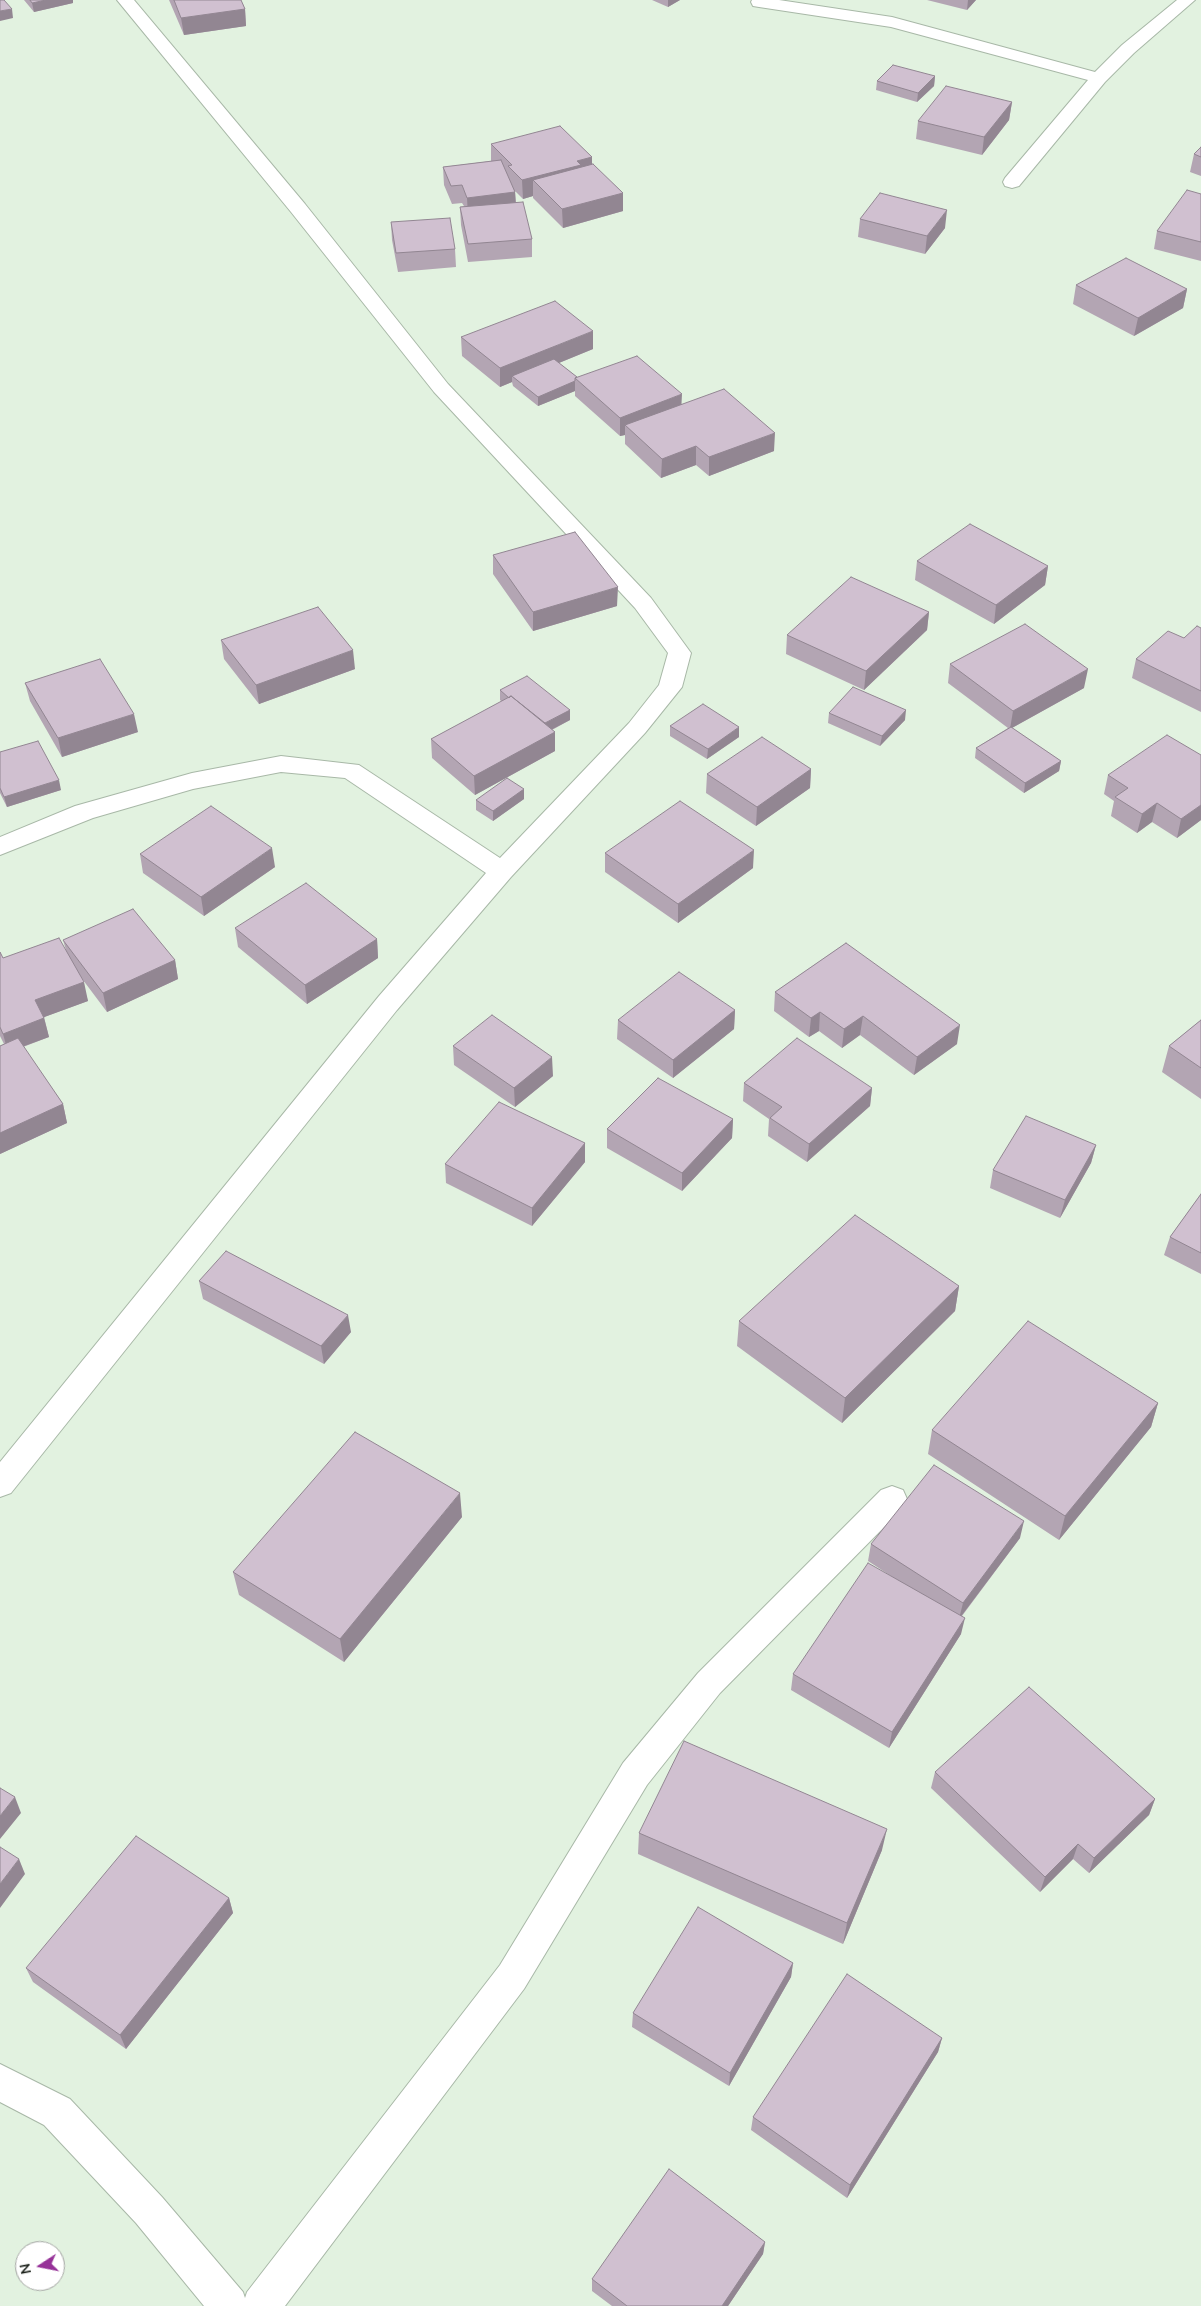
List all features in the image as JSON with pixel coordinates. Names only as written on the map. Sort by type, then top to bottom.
[{"type":"street","points":[[0,1484],[388,1003],[502,871],[637,728],[670,687],[680,654],[643,603],[441,388],[298,208],[125,0]]},
{"type":"street","points":[[1012,182],[1099,78],[1128,49],[1187,0]]},
{"type":"street","points":[[759,2],[892,22],[1099,78]]},
{"type":"street","points":[[0,847],[84,812],[192,781],[281,764],[351,771],[502,871]]},
{"type":"street","points":[[261,2306],[512,1977],[635,1774],[709,1683],[892,1499]]},
{"type":"street","points":[[0,2082],[57,2112],[149,2210],[229,2306]]},
{"type":"building","points":[[0,0],[4,0],[12,9],[0,11]]},
{"type":"building","points":[[30,0],[46,0],[32,3]]},
{"type":"building","points":[[174,0],[241,0],[245,9],[181,18]]},
{"type":"building","points":[[893,65],[935,76],[918,93],[877,81]]},
{"type":"building","points":[[946,86],[1012,102],[984,137],[918,121]]},
{"type":"building","points":[[560,126],[592,157],[577,161],[581,165],[522,180],[508,166],[512,165],[491,144]]},
{"type":"building","points":[[1201,147],[1201,157],[1194,154]]},
{"type":"building","points":[[501,160],[515,192],[467,198],[462,185],[451,186],[443,167]]},
{"type":"building","points":[[593,164],[623,193],[562,209],[533,180]]},
{"type":"building","points":[[1187,190],[1201,194],[1201,242],[1157,231]]},
{"type":"building","points":[[880,193],[947,210],[927,236],[860,219]]},
{"type":"building","points":[[523,202],[532,239],[468,244],[460,207]]},
{"type":"building","points":[[450,218],[455,249],[396,253],[391,222]]},
{"type":"building","points":[[1126,258],[1187,289],[1138,318],[1076,285]]},
{"type":"building","points":[[555,301],[593,331],[500,368],[461,337]]},
{"type":"building","points":[[637,356],[682,394],[620,418],[575,378]]},
{"type":"building","points":[[554,359],[577,377],[575,381],[538,397],[512,376]]},
{"type":"building","points":[[724,389],[775,433],[709,457],[696,446],[662,459],[625,425]]},
{"type":"building","points":[[970,524],[1048,566],[996,605],[917,561]]},
{"type":"building","points":[[575,532],[618,587],[533,612],[493,555]]},
{"type":"building","points":[[851,577],[929,612],[866,671],[787,635]]},
{"type":"building","points":[[318,607],[353,650],[256,685],[221,640]]},
{"type":"building","points":[[1025,624],[1088,669],[1013,711],[950,664]]},
{"type":"building","points":[[1197,626],[1201,628],[1201,691],[1136,659],[1168,631],[1184,638]]},
{"type":"building","points":[[100,659],[134,714],[58,738],[25,683]]},
{"type":"building","points":[[527,676],[570,710],[545,723],[511,696],[509,698],[500,690]]},
{"type":"building","points":[[853,687],[906,710],[882,736],[829,713]]},
{"type":"building","points":[[511,696],[555,732],[474,776],[431,739]]},
{"type":"building","points":[[703,704],[739,727],[708,749],[670,726]]},
{"type":"building","points":[[1011,727],[1061,761],[1025,783],[976,748]]},
{"type":"building","points":[[1167,735],[1201,755],[1201,805],[1181,819],[1157,803],[1142,814],[1115,797],[1128,788],[1108,775]]},
{"type":"building","points":[[762,737],[811,769],[757,807],[707,774]]},
{"type":"building","points":[[38,741],[59,780],[4,797],[0,788],[0,752]]},
{"type":"building","points":[[507,778],[524,789],[493,811],[476,800]]},
{"type":"building","points":[[680,801],[754,850],[678,904],[605,853]]},
{"type":"building","points":[[211,806],[272,848],[201,897],[140,854]]},
{"type":"building","points":[[306,883],[377,939],[305,985],[235,928]]},
{"type":"building","points":[[133,909],[175,960],[103,993],[63,940]]},
{"type":"building","points":[[59,938],[84,982],[35,1000],[44,1018],[3,1034],[0,1027],[0,952],[3,958]]},
{"type":"building","points":[[846,943],[960,1025],[917,1057],[863,1016],[844,1029],[820,1012],[811,1018],[775,992]]},
{"type":"building","points":[[679,972],[735,1010],[673,1060],[618,1020]]},
{"type":"building","points":[[492,1015],[552,1057],[514,1088],[453,1046]]},
{"type":"building","points":[[1201,1020],[1201,1068],[1169,1046]]},
{"type":"building","points":[[18,1038],[63,1104],[0,1133],[0,1046]]},
{"type":"building","points":[[797,1038],[872,1088],[809,1144],[770,1118],[782,1107],[744,1083]]},
{"type":"building","points":[[658,1078],[733,1119],[682,1173],[607,1129]]},
{"type":"building","points":[[499,1102],[585,1143],[532,1208],[445,1164]]},
{"type":"building","points":[[1026,1116],[1096,1145],[1065,1200],[993,1170]]},
{"type":"building","points":[[1201,1194],[1201,1253],[1170,1237]]},
{"type":"building","points":[[855,1215],[959,1286],[845,1398],[739,1321]]},
{"type":"building","points":[[226,1251],[348,1315],[321,1346],[199,1281]]},
{"type":"building","points":[[1028,1321],[1158,1403],[1065,1516],[932,1430]]},
{"type":"building","points":[[355,1432],[460,1493],[340,1639],[233,1572]]},
{"type":"building","points":[[934,1465],[1024,1521],[963,1603],[871,1544]]},
{"type":"building","points":[[868,1563],[965,1618],[892,1732],[793,1674]]},
{"type":"building","points":[[1029,1687],[1155,1799],[1094,1858],[1078,1844],[1045,1877],[935,1772]]},
{"type":"building","points":[[684,1741],[887,1829],[847,1923],[639,1833]]},
{"type":"building","points":[[0,1788],[15,1797],[0,1816]]},
{"type":"building","points":[[136,1836],[229,1898],[120,2035],[26,1968]]},
{"type":"building","points":[[0,1847],[19,1859],[0,1884]]},
{"type":"building","points":[[698,1907],[793,1963],[730,2073],[633,2013]]},
{"type":"building","points":[[847,1974],[942,2038],[850,2185],[753,2117]]},
{"type":"building","points":[[669,2169],[765,2242],[722,2306],[627,2306],[592,2279]]}]
